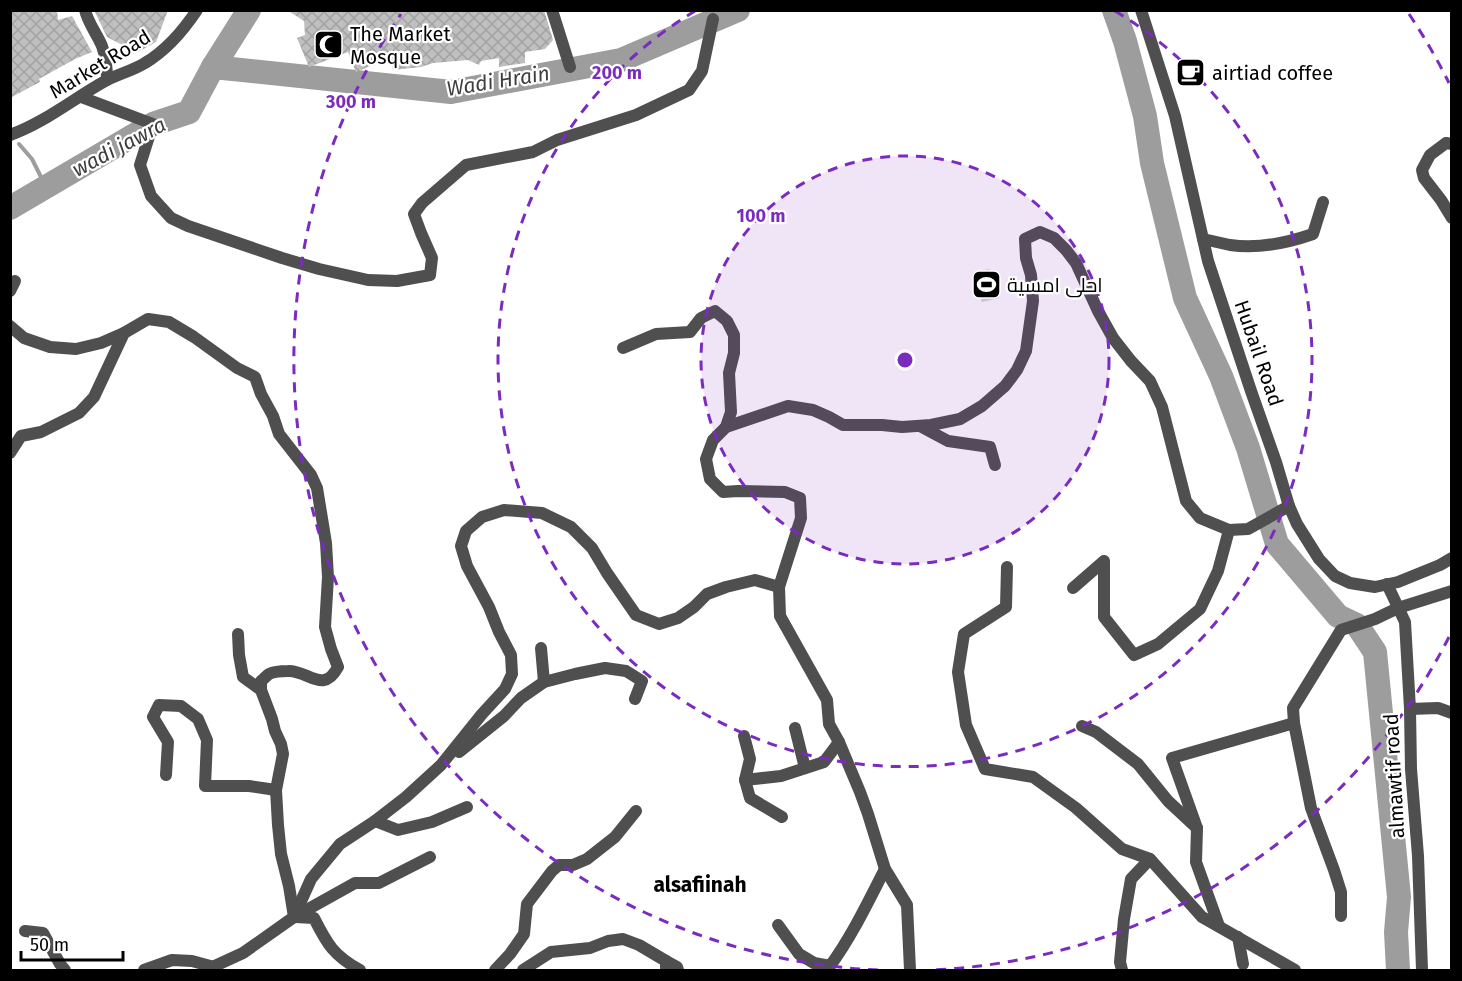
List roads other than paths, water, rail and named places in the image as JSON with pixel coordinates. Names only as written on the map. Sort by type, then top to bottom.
[{"type":"street","points":[[85,10],[102,48],[107,80]]},
{"type":"street","name":"Market Road","points":[[10,135],[28,129],[107,80],[145,63],[173,42],[197,10]]},
{"type":"street","points":[[552,10],[570,67]]},
{"type":"street","name":"Hubail Road","points":[[1141,10],[1175,116],[1214,281],[1297,524],[1319,559],[1335,576],[1350,583],[1375,586],[1398,582],[1452,558]]},
{"type":"street","points":[[81,97],[153,124],[140,165],[151,196],[171,218],[188,226],[319,269],[368,280],[397,281],[430,275],[432,258],[414,214],[423,203],[466,165],[533,152],[557,140],[636,115],[689,90],[702,71],[713,19]]},
{"type":"street","points":[[1452,144],[1446,143],[1430,154],[1422,171],[1424,178],[1452,218]]},
{"type":"street","points":[[1203,238],[1232,245],[1290,242],[1313,234],[1323,202]]},
{"type":"street","points":[[910,970],[907,905],[885,869],[868,814],[839,742],[829,724],[827,700],[780,616],[779,587],[801,518],[800,498],[785,492],[738,490],[723,492],[710,479],[706,459],[713,440],[726,427],[788,406],[813,410],[843,425],[919,426],[960,419],[968,415],[1005,386],[1017,370],[1026,351],[1033,301],[1025,239],[1040,232],[1054,238],[1076,263],[1113,338],[1131,362],[1150,381],[1162,407],[1186,501],[1200,518],[1229,530],[1248,529],[1289,506]]},
{"type":"street","points":[[623,348],[656,334],[690,332],[701,318],[715,311],[727,321],[734,335],[734,353],[729,374],[731,411],[726,427]]},
{"type":"street","points":[[10,326],[24,338],[41,344],[76,349],[101,344],[148,319],[168,322],[255,378],[279,434],[311,475],[317,488],[326,543],[325,627],[338,667],[326,680],[317,681],[289,670],[268,674],[261,681],[261,690],[283,754],[276,790],[280,854],[289,886],[294,917]]},
{"type":"street","points":[[10,453],[21,436],[41,432],[79,413],[94,397],[124,333]]},
{"type":"street","points":[[919,426],[948,441],[990,447],[995,465]]},
{"type":"street","points":[[441,765],[505,689],[512,674],[511,655],[467,566],[461,546],[466,531],[482,517],[504,510],[542,513],[571,527],[592,548],[636,615],[659,624],[678,618],[707,594],[726,587],[754,580],[779,587]]},
{"type":"street","points":[[1072,588],[1104,561],[1104,617],[1134,655],[1158,644],[1200,609],[1218,571],[1229,530]]},
{"type":"street","points":[[1007,567],[1006,607],[964,634],[958,672],[966,725],[985,769],[1033,777],[1076,808],[1122,849],[1150,859],[1202,917],[1295,970]]},
{"type":"street","name":"almawtif road","points":[[1387,584],[1405,622],[1422,970]]},
{"type":"street","points":[[1341,916],[1341,892],[1311,808],[1293,708],[1341,630],[1375,619],[1398,608],[1452,591]]},
{"type":"street","points":[[238,634],[243,677],[261,690]]},
{"type":"street","points":[[541,648],[544,682]]},
{"type":"street","points":[[294,917],[311,879],[340,844],[406,797],[441,765],[504,717],[521,698],[544,682],[605,668],[626,671],[642,681],[635,699]]},
{"type":"street","points":[[166,775],[168,742],[153,717],[159,705],[181,706],[198,719],[207,740],[205,786],[249,786],[276,790]]},
{"type":"street","points":[[1410,709],[1438,708],[1452,713]]},
{"type":"street","points":[[1219,926],[1196,862],[1197,828],[1172,758],[1294,723]]},
{"type":"street","points":[[1082,726],[1096,732],[1138,764],[1168,801],[1197,828]]},
{"type":"street","points":[[795,728],[805,768]]},
{"type":"street","points":[[744,736],[750,759],[745,780],[750,798],[782,817]]},
{"type":"street","points":[[745,780],[781,776],[824,762],[839,742]]},
{"type":"street","points":[[375,821],[398,830],[432,822],[467,807]]},
{"type":"street","points":[[495,970],[524,934],[527,904],[552,871],[559,865],[573,865],[587,859],[615,837],[636,811]]},
{"type":"street","points":[[144,970],[172,960],[192,961],[210,969],[243,953],[294,917],[355,883],[379,883],[430,858]]},
{"type":"street","points":[[1122,970],[1120,962],[1124,919],[1131,879],[1150,859]]},
{"type":"street","points":[[778,925],[799,954],[814,963],[830,966],[850,935],[885,869]]},
{"type":"street","points":[[294,917],[314,918],[327,943],[344,962],[360,970]]},
{"type":"street","points":[[25,931],[44,933],[65,970]]},
{"type":"street","points":[[1238,938],[1243,964]]},
{"type":"street","points":[[523,970],[551,952],[590,948],[608,941],[623,939],[639,945],[666,966],[677,967],[678,970]]},
{"type":"waterway","name":"wadi jawra","points":[[10,208],[153,124],[189,112],[213,67],[249,10]]},
{"type":"waterway","name":"Wadi Hrain","points":[[213,67],[451,92],[621,60],[738,10]]},
{"type":"waterway","points":[[1114,10],[1125,41],[1145,116],[1152,163],[1185,298],[1221,376],[1248,448],[1277,544],[1338,616],[1357,625],[1375,652],[1399,897],[1396,932],[1398,970]]},
{"type":"waterway","points":[[19,144],[32,159],[46,187]]},
{"type":"place","name":"The Market Mosque","points":[[329,45]]},
{"type":"place","name":"airtiad coffee","points":[[1191,73]]},
{"type":"place","name":"احلى امسية","points":[[986,285]]},
{"type":"district","name":"alsafiinah","points":[[700,885]]}]
